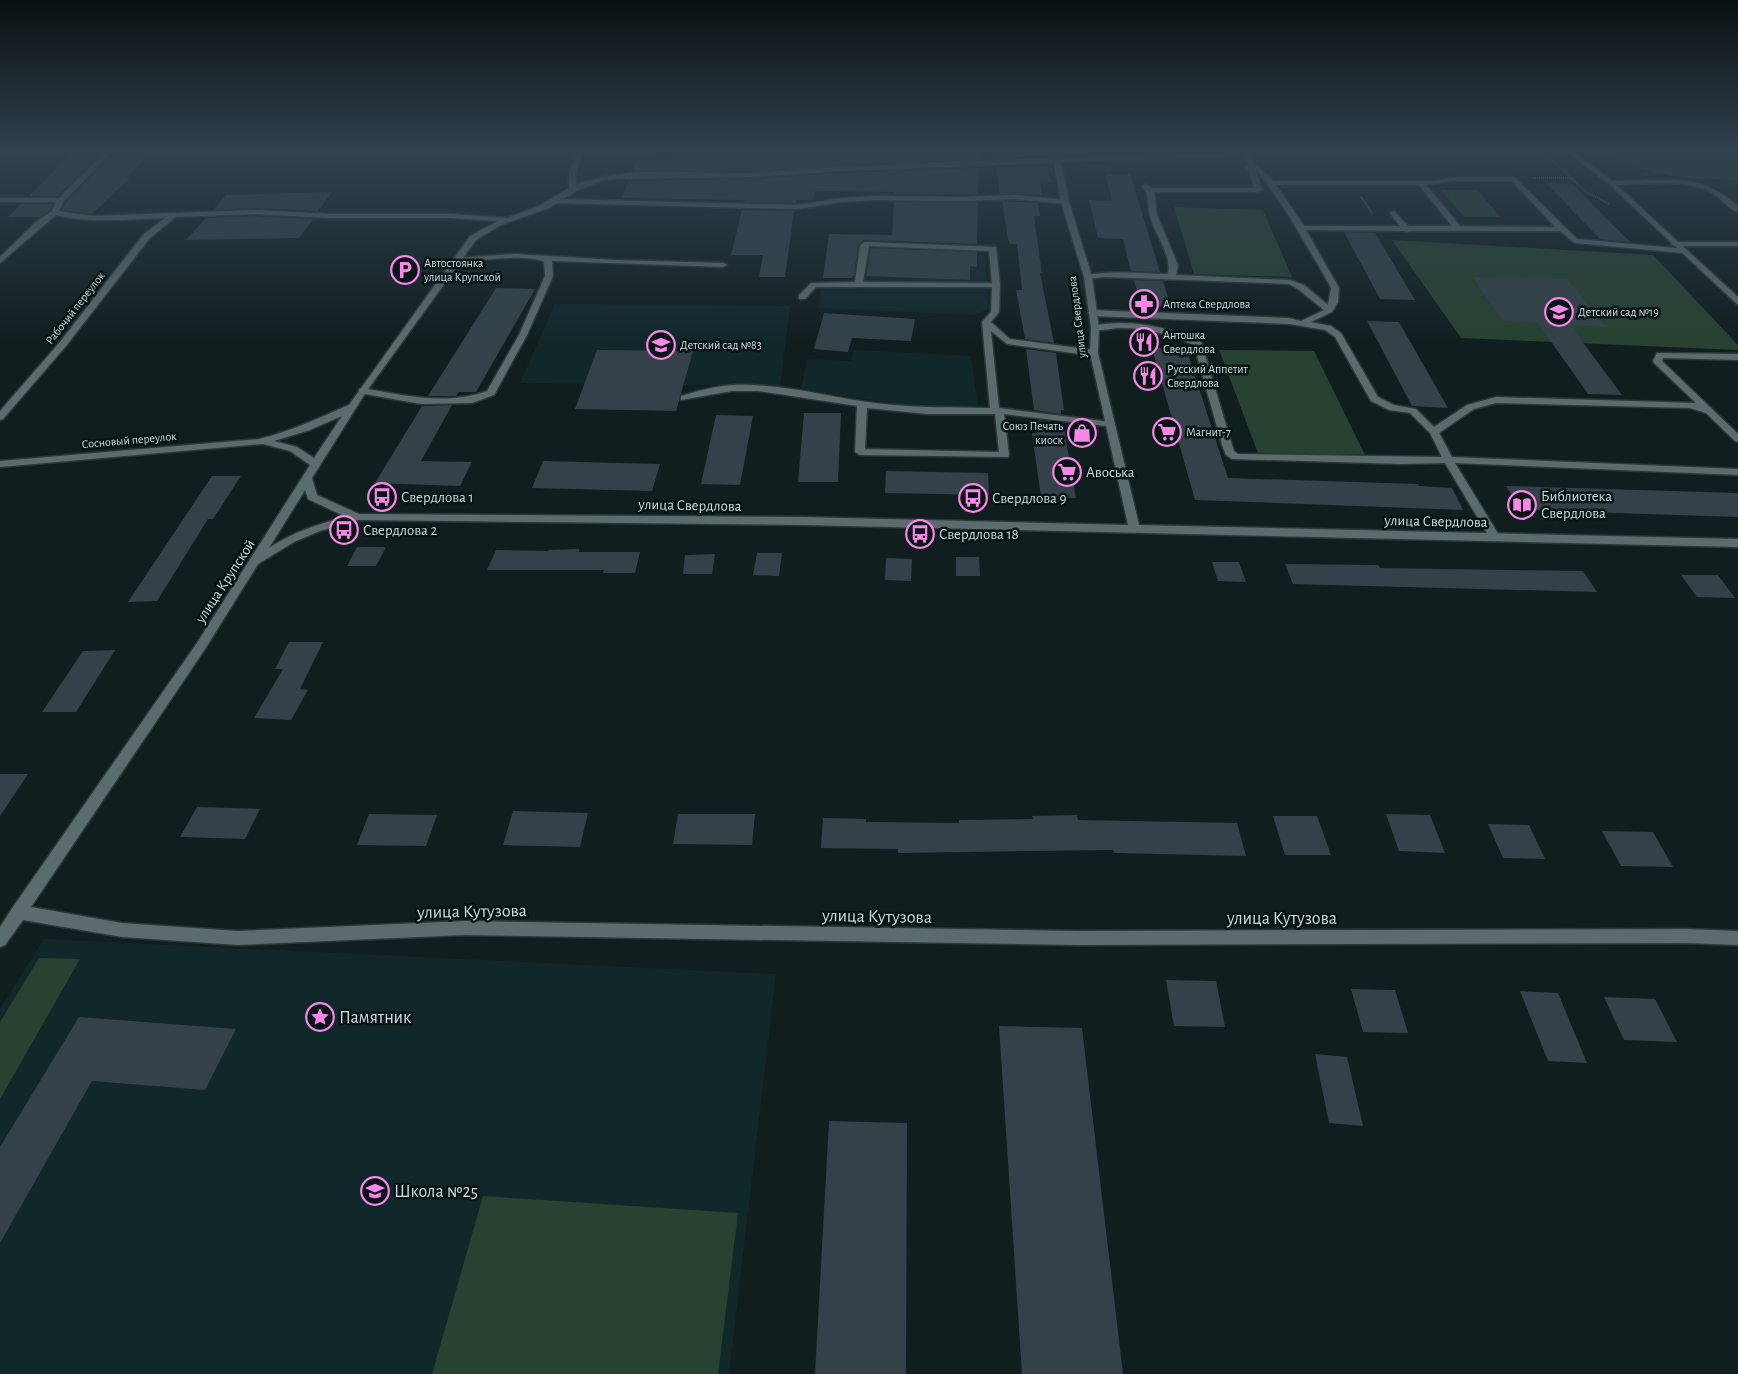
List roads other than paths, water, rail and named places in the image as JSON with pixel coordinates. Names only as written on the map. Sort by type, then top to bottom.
[{"type":"street","points":[[0,261],[50,215]]},
{"type":"street","points":[[66,215],[94,218],[190,215]]},
{"type":"street","points":[[314,215],[451,216],[505,219],[519,215]]},
{"type":"street","name":"улица Свердлова","points":[[1069,215],[1088,277],[1095,328],[1094,353],[1134,529]]},
{"type":"street","points":[[1153,215],[1174,265],[1172,277]]},
{"type":"street","points":[[1293,215],[1335,288],[1336,300],[1329,310],[1322,315],[1303,322]]},
{"type":"street","points":[[1395,215],[1406,230]]},
{"type":"street","points":[[1447,215],[1457,228]]},
{"type":"street","points":[[1549,215],[1575,241],[1683,251]]},
{"type":"street","points":[[1646,215],[1738,302]]},
{"type":"street","name":"Рабочий переулок","points":[[0,417],[63,344],[146,237],[172,216]]},
{"type":"street","name":"улица Крупской","points":[[0,940],[256,561],[362,390],[473,238],[485,228],[505,219]]},
{"type":"street","points":[[1302,228],[1406,230],[1457,228],[1562,229]]},
{"type":"street","points":[[859,284],[864,246],[867,244],[993,249],[996,285],[995,312],[986,322],[1004,455],[860,452],[862,404]]},
{"type":"street","points":[[1675,244],[1738,244]]},
{"type":"street","points":[[457,260],[538,256],[626,262],[723,264]]},
{"type":"street","points":[[362,390],[421,401],[472,400],[491,393],[523,336],[549,276],[548,261],[538,256]]},
{"type":"street","points":[[1088,277],[1105,275],[1290,282],[1301,287],[1329,310]]},
{"type":"street","points":[[802,297],[814,285],[996,285]]},
{"type":"street","points":[[1092,313],[1230,317],[1303,322],[1328,328],[1338,335],[1374,399],[1392,408],[1413,411],[1434,432],[1448,460],[1495,537]]},
{"type":"street","points":[[986,322],[1007,341],[1094,353]]},
{"type":"street","points":[[1095,328],[1109,325],[1157,329],[1198,343],[1227,445],[1230,453],[1236,457],[1402,461],[1448,460],[1738,472]]},
{"type":"street","points":[[1738,357],[1660,355],[1657,361],[1738,438]]},
{"type":"street","points":[[684,398],[702,391],[720,388],[742,388],[788,392],[862,404],[933,412],[997,411],[1111,425]]},
{"type":"street","points":[[1434,432],[1458,413],[1480,401],[1690,405],[1709,411]]},
{"type":"street","name":"Сосновый переулок","points":[[0,464],[259,442],[289,435],[315,426],[353,406]]},
{"type":"street","name":"Сосновый переулок","points":[[259,442],[291,446],[316,464]]},
{"type":"street","points":[[308,478],[312,497],[331,507],[358,517]]},
{"type":"street","name":"улица Свердлова","points":[[256,561],[290,539],[316,528],[358,517],[803,522],[1738,543]]},
{"type":"street","name":"улица Кутузова","points":[[18,912],[122,930],[238,938],[465,928],[1078,938],[1666,936],[1738,938]]},
{"type":"place","name":"Автостоянка улица Крупской","points":[[405,270]]},
{"type":"place","name":"Аптека Свердлова","points":[[1144,304]]},
{"type":"place","name":"Детский сад №19","points":[[1559,312]]},
{"type":"place","name":"Антошка Свердлова","points":[[1144,342]]},
{"type":"place","name":"Детский сад №83","points":[[661,345]]},
{"type":"place","name":"Русский Аппетит Свердлова","points":[[1148,376]]},
{"type":"place","name":"Магнит-7","points":[[1167,432]]},
{"type":"place","name":"Союз Печать киоск","points":[[1082,433]]},
{"type":"place","name":"Авоська","points":[[1067,472]]},
{"type":"place","name":"Свердлова 1","points":[[382,497]]},
{"type":"place","name":"Свердлова 9","points":[[973,498]]},
{"type":"place","name":"Библиотека Свердлова","points":[[1522,505]]},
{"type":"place","name":"Свердлова 2","points":[[344,530]]},
{"type":"place","name":"Свердлова 18","points":[[920,534]]},
{"type":"place","name":"Памятник","points":[[320,1017]]},
{"type":"place","name":"Школа №25","points":[[375,1191]]}]
